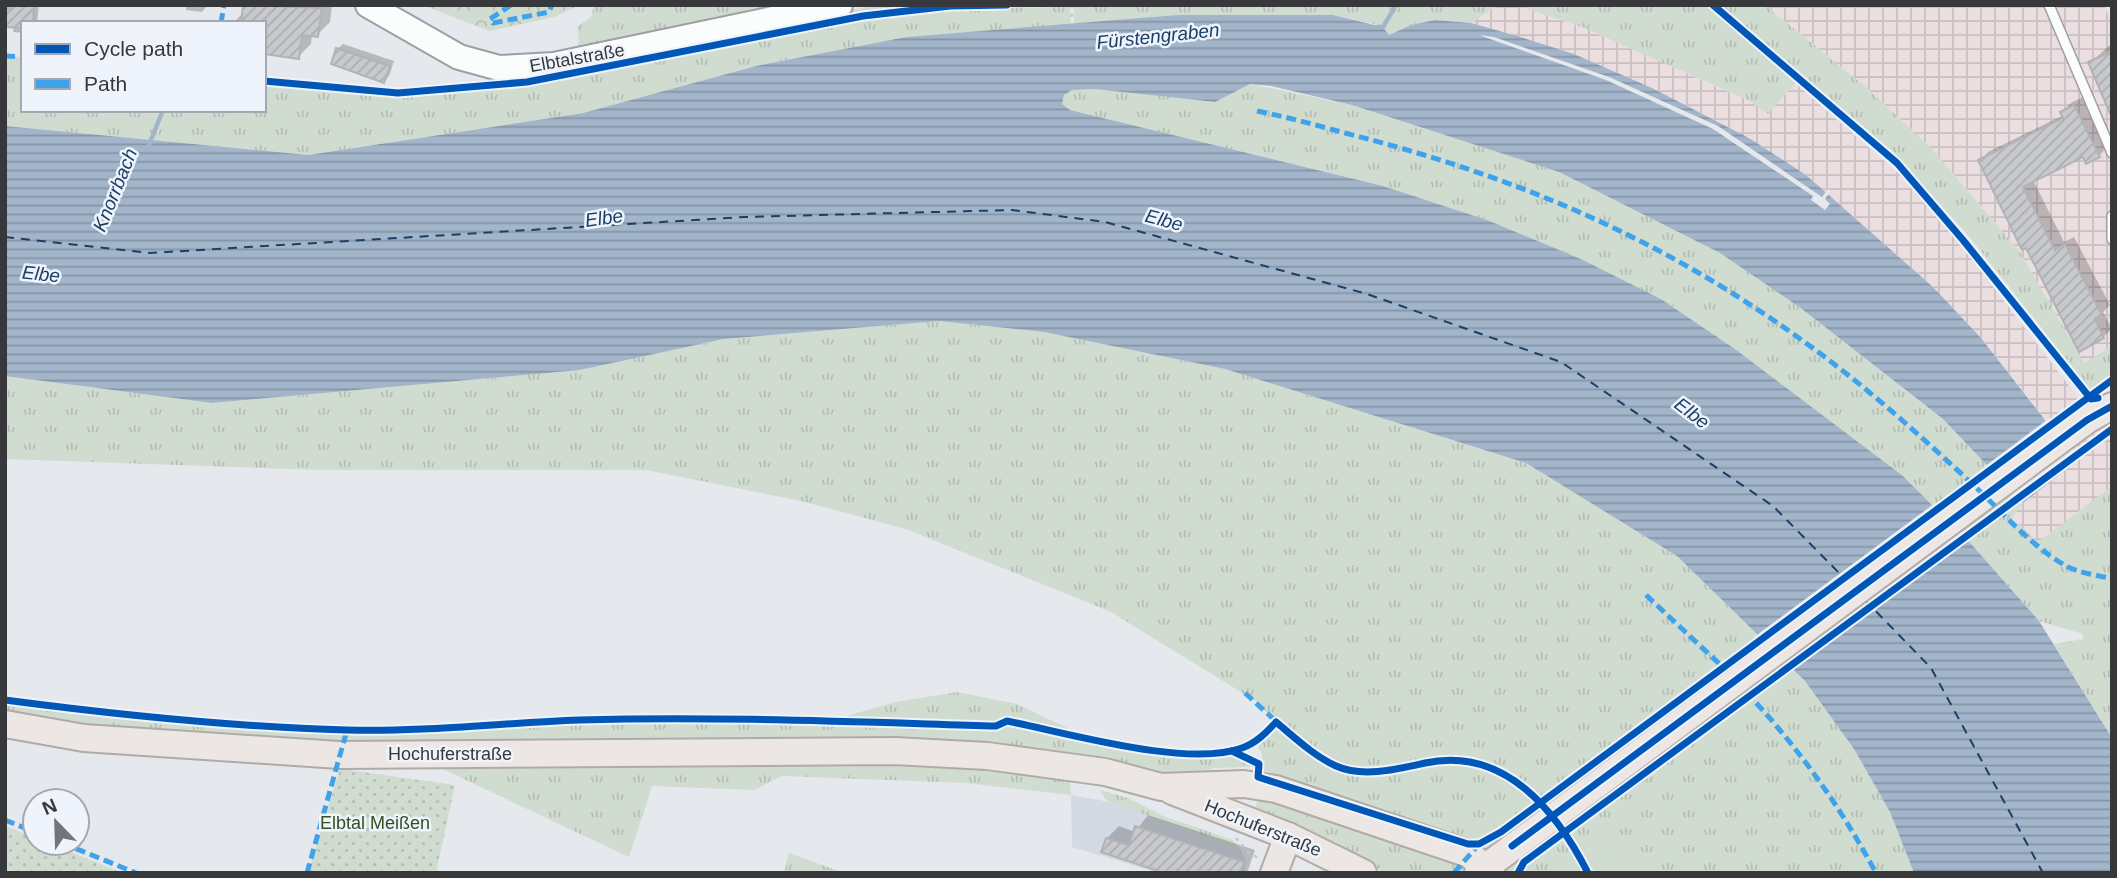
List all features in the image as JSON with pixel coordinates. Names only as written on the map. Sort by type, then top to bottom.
[{"type":"main road","points":[[2087,420],[2112,393]]},
{"type":"main road","points":[[1161,787],[1244,785],[1276,789],[1469,854],[1485,870],[1512,846],[2087,420],[2112,406]]},
{"type":"main road","name":"Hochuferstraße","points":[[5,724],[84,737],[338,755],[895,751],[987,756],[1070,765],[1161,787],[1288,836],[1363,873]]},
{"type":"main road","points":[[1274,873],[1288,836]]},
{"type":"street","name":"Elbtalstraße","points":[[368,5],[459,57],[499,68],[554,65],[840,5]]},
{"type":"lane","points":[[2049,5],[2112,153]]},
{"type":"lane","points":[[2112,216],[2112,239]]},
{"type":"path","points":[[1072,5],[1072,21]]},
{"type":"shaded area","points":[[1498,5],[1516,5],[1582,27],[1750,101],[1767,114],[1795,83],[1898,173],[1958,241],[2112,442],[2112,486],[2038,543],[2011,518],[2023,503],[2077,460],[1981,338],[1933,287],[1806,175],[1749,138],[1652,88],[1574,54],[1471,23]]},
{"type":"shaded area","points":[[1765,5],[2104,5],[2112,22],[2112,346],[2084,364],[2020,252],[1933,150],[1867,88]]},
{"type":"shaded area","points":[[1071,795],[1126,805],[1241,850],[1246,860],[1244,873],[1159,873],[1072,847]]},
{"type":"green space","points":[[423,5],[580,5],[554,17],[489,31]]},
{"type":"green space","points":[[594,5],[780,5],[576,52],[579,40],[577,27],[591,17]]},
{"type":"green space","points":[[941,5],[834,19],[568,75],[888,14],[974,8],[1070,7],[1071,25],[906,37],[756,66],[583,113],[308,155],[5,126],[5,56],[21,57],[21,112],[266,112],[266,81],[398,93],[498,85],[499,75],[872,6]]},
{"type":"green space","points":[[1498,5],[1471,23],[1435,20],[1411,25],[1389,35],[1383,26],[1333,15],[1178,15],[1074,25],[1074,7]]},
{"type":"green space","points":[[1516,5],[1707,5],[1795,83],[1768,114],[1750,101],[1582,27]]},
{"type":"green space","points":[[1719,5],[1765,5],[1867,88],[1933,150],[2020,252],[2084,363],[2112,346],[2112,374],[2090,389],[1967,234],[1891,150]]},
{"type":"green space","points":[[1250,84],[1352,105],[1559,172],[1720,253],[1802,309],[1943,419],[2023,503],[2012,518],[2038,542],[2112,486],[2112,738],[2054,644],[2083,639],[2083,634],[2039,621],[1973,546],[1903,476],[1735,349],[1661,299],[1581,259],[1487,220],[1383,186],[1070,110],[1062,104],[1064,95],[1072,90],[1094,89],[1215,102]]},
{"type":"green space","points":[[939,321],[1044,332],[1225,369],[1526,463],[1677,556],[1805,681],[1854,749],[1890,812],[1914,873],[1498,873],[1472,843],[1263,771],[1262,754],[1255,742],[1276,722],[1257,702],[1111,612],[906,529],[801,501],[646,470],[318,470],[5,459],[5,376],[212,403],[580,370],[724,339]]},
{"type":"green space","points":[[957,692],[1017,704],[1086,737],[1169,754],[1232,751],[1252,764],[1250,767],[1213,768],[1194,779],[1060,752],[363,745],[5,723],[5,700],[232,724],[403,731],[579,720],[828,721],[896,702]]},
{"type":"green space","points":[[975,761],[1070,780],[1071,795],[965,783],[782,776],[754,790],[652,786],[629,857],[434,765]]},
{"type":"green space","name":"Elbtal Meißen","points":[[340,769],[455,785],[436,873],[308,873]]},
{"type":"green space","points":[[1100,790],[1128,798],[1163,816],[1233,840],[1241,850],[1106,800]]},
{"type":"green space","points":[[1261,794],[1447,856],[1471,873],[1385,873],[1348,852],[1254,810]]},
{"type":"green space","points":[[5,826],[21,832],[21,857],[83,857],[123,873],[5,873]]},
{"type":"green space","points":[[1610,839],[1642,873],[1603,873],[1588,847]]},
{"type":"green space","points":[[789,853],[844,873],[784,873]]},
{"type":"water","name":"Elbe","points":[[1178,15],[1333,15],[1383,27],[1389,35],[1411,25],[1435,20],[1471,23],[1574,54],[1652,88],[1749,138],[1806,175],[1933,287],[1981,338],[2077,461],[2023,503],[1943,419],[1802,309],[1720,253],[1559,172],[1352,105],[1271,86],[1250,84],[1215,102],[1094,89],[1072,90],[1064,95],[1062,104],[1070,110],[1383,186],[1487,220],[1581,259],[1661,299],[1735,349],[1903,476],[1973,546],[2039,621],[2112,738],[2112,873],[1914,873],[1890,812],[1854,749],[1805,681],[1677,556],[1526,463],[1225,369],[1044,332],[939,321],[724,339],[580,370],[212,403],[5,376],[5,126],[308,155],[583,113],[756,66],[906,37]]},
{"type":"pier","points":[[1479,35],[1494,37],[1609,77],[1718,126],[1822,197],[1828,189],[1831,191],[1825,199],[1830,204],[1825,210],[1811,200],[1813,196],[1713,129],[1606,80]]},
{"type":"pier","points":[[2048,419],[2080,458],[2019,503],[1984,467]]},
{"type":"pier","points":[[1935,503],[1970,539],[1790,672],[1754,637]]},
{"type":"building","points":[[13,5],[34,5],[33,21],[21,21],[21,28],[5,27],[5,9],[12,10]]},
{"type":"building","points":[[243,5],[322,8],[318,37],[302,35],[299,59],[266,54],[266,21],[241,21]]},
{"type":"building","points":[[336,48],[390,66],[384,83],[331,64]]},
{"type":"building","points":[[2112,51],[2112,118],[2088,62]]},
{"type":"building","points":[[2074,105],[2100,157],[2086,164],[2083,157],[2023,187],[2055,250],[2065,244],[2102,315],[2095,319],[2104,338],[2079,352],[2026,248],[2022,250],[1978,160],[2063,118],[2060,112]]},
{"type":"building","points":[[1135,826],[1244,862],[1240,873],[1164,873],[1101,852],[1106,838],[1129,845]]},
{"type":"waterway","name":"Fürstengraben","points":[[1377,27],[1383,27],[1396,5]]},
{"type":"waterway","name":"Knorrbach","points":[[149,145],[162,112]]},
{"type":"ferry route","points":[[5,237],[150,253],[744,217],[1012,210],[1105,222],[1367,294],[1561,362],[1773,506],[1847,581]]},
{"type":"ferry route","points":[[1865,600],[1931,668],[2043,873]]},
{"type":"marked path","points":[[221,21],[224,5]]},
{"type":"marked path","points":[[511,5],[490,19],[493,23],[549,12],[552,5]]},
{"type":"marked path","points":[[5,56],[21,57]]},
{"type":"marked path","points":[[1257,111],[1414,152],[1481,173],[1545,197],[1667,255],[1785,328],[1843,371],[1921,437],[2052,557],[2071,568],[2112,579]]},
{"type":"marked path","points":[[1646,595],[1727,671]]},
{"type":"marked path","points":[[1746,692],[1817,778],[1876,873]]},
{"type":"marked path","points":[[1245,693],[1280,725]]},
{"type":"marked path","points":[[307,873],[347,730]]},
{"type":"marked path","points":[[5,820],[21,826]]},
{"type":"marked path","points":[[1454,873],[1479,844]]},
{"type":"marked path","points":[[91,855],[136,873]]},
{"type":"cycle path","points":[[266,81],[398,93],[527,82],[863,16],[950,6],[1007,5]]},
{"type":"cycle path","points":[[1713,5],[1897,163],[2091,399],[2098,398]]},
{"type":"cycle path","points":[[1232,751],[1259,764],[1258,777],[1468,844],[1479,844],[1501,832],[2112,380]]},
{"type":"cycle path","points":[[1512,846],[2087,420],[2112,406]]},
{"type":"cycle path","points":[[1518,873],[1524,862],[2112,429]]},
{"type":"cycle path","points":[[5,700],[176,720],[347,730],[405,730],[631,719],[996,726],[1007,721],[1126,746],[1191,754],[1219,753],[1242,748],[1260,737],[1276,722],[1320,757],[1346,770],[1380,771],[1453,760],[1479,764],[1503,774],[1524,788],[1543,806],[1575,849],[1588,873]]}]
